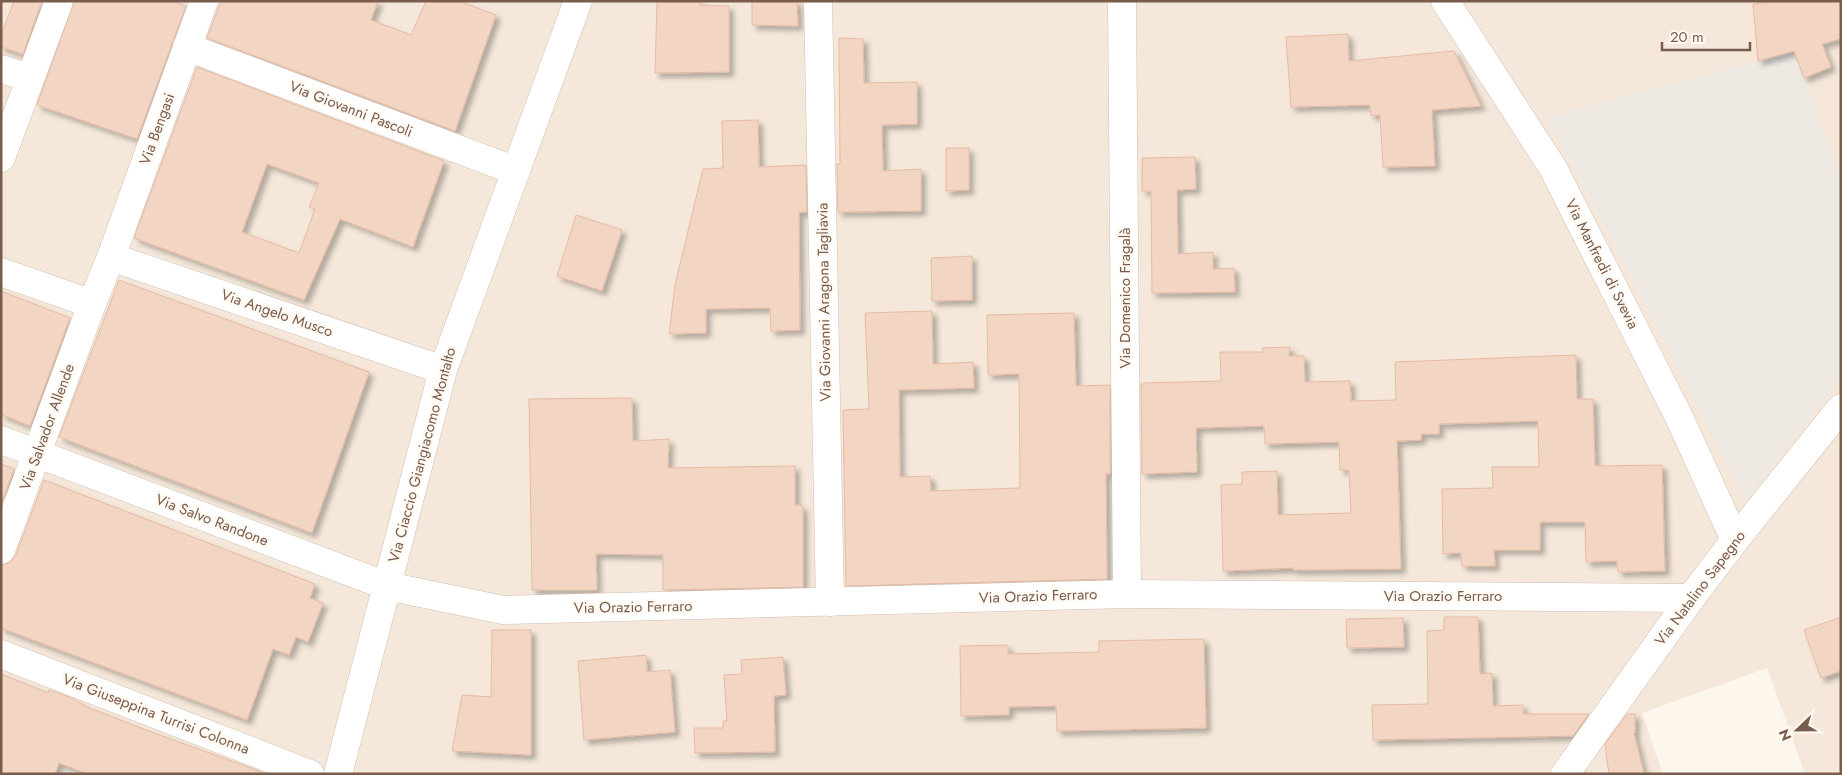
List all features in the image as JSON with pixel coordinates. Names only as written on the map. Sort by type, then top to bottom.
[{"type":"street","points":[[1,158],[59,1]]},
{"type":"street","name":"Via Bengasi","points":[[92,304],[111,257],[204,1]]},
{"type":"street","name":"Via Ciaccio Giangiacomo Montalto","points":[[338,774],[443,370],[578,1]]},
{"type":"street","name":"Via Giovanni Aragona Tagliavia","points":[[818,1],[830,602]]},
{"type":"street","name":"Via Domenico Fragalà","points":[[1122,1],[1127,594]]},
{"type":"street","name":"Via Manfredi di Svevia","points":[[1445,1],[1553,168],[1680,419],[1735,540]]},
{"type":"street","name":"Via Giovanni Pascoli","points":[[187,47],[516,171]]},
{"type":"street","points":[[1,69],[30,78]]},
{"type":"street","name":"Via Angelo Musco","points":[[111,257],[443,370]]},
{"type":"street","points":[[1,272],[92,304]]},
{"type":"street","name":"Via Salvador Allende","points":[[1,550],[92,304]]},
{"type":"street","name":"Via Natalino Sapegno","points":[[1566,774],[1691,598],[1841,408]]},
{"type":"street","name":"Via Salvo Randone","points":[[1,440],[386,586]]},
{"type":"street","name":"Via Orazio Ferraro","points":[[386,586],[503,610],[1127,594],[1691,598]]},
{"type":"street","name":"Via Giuseppina Turrisi Colonna","points":[[1,654],[310,774]]},
{"type":"shaded area","points":[[1,1],[1841,1],[1841,774],[1805,774],[1767,668],[1642,713],[1663,774],[1,774]]},
{"type":"shaded area","points":[[1753,1],[1841,1],[1841,39],[1822,44],[1831,67],[1804,78],[1841,180],[1841,379],[1746,499],[1547,117],[1758,61]]},
{"type":"building","points":[[14,1],[42,1],[23,54],[1,47],[1,35]]},
{"type":"building","points":[[74,1],[173,1],[186,6],[137,139],[37,105]]},
{"type":"building","points":[[221,1],[378,1],[371,20],[411,35],[426,1],[459,1],[496,15],[455,131],[207,38]]},
{"type":"building","points":[[657,1],[700,1],[700,5],[729,6],[729,72],[655,73]]},
{"type":"building","points":[[752,1],[797,1],[798,26],[752,25]]},
{"type":"building","points":[[1779,1],[1841,1],[1841,39],[1822,44],[1831,67],[1804,78],[1794,51],[1758,61],[1753,4]]},
{"type":"building","points":[[1348,34],[1349,61],[1454,51],[1481,106],[1432,110],[1435,166],[1383,167],[1380,115],[1371,116],[1370,105],[1291,107],[1286,37]]},
{"type":"building","points":[[839,38],[863,39],[864,83],[917,82],[917,124],[882,125],[883,171],[921,169],[921,211],[838,212],[837,164],[840,164]]},
{"type":"building","points":[[197,67],[444,161],[413,247],[340,219],[304,300],[134,238]],"holes":[[[267,164],[319,183],[309,207],[315,209],[299,253],[242,232]]]},
{"type":"building","points":[[758,120],[759,167],[806,165],[807,212],[799,212],[800,330],[771,331],[770,308],[706,309],[706,333],[669,334],[675,285],[703,169],[723,168],[722,121]]},
{"type":"building","points":[[946,148],[969,148],[969,190],[946,191]]},
{"type":"building","points":[[1195,157],[1196,189],[1177,190],[1178,254],[1213,252],[1213,269],[1234,268],[1235,292],[1152,293],[1151,191],[1142,191],[1142,158]]},
{"type":"building","points":[[576,215],[622,230],[602,291],[557,276]]},
{"type":"building","points":[[972,256],[972,300],[932,301],[931,258]]},
{"type":"building","points":[[119,280],[369,372],[312,533],[59,437]]},
{"type":"building","points":[[1,291],[70,318],[30,426],[1,414]]},
{"type":"building","points":[[932,311],[933,364],[973,362],[974,388],[899,390],[900,477],[930,476],[931,491],[1020,488],[1019,374],[988,375],[987,315],[1074,313],[1076,386],[1110,385],[1110,474],[1106,474],[1107,579],[846,586],[843,410],[869,409],[865,313]]},
{"type":"building","points":[[1290,347],[1289,356],[1304,356],[1305,382],[1350,381],[1351,401],[1396,400],[1395,362],[1576,355],[1577,399],[1593,399],[1595,466],[1662,465],[1665,571],[1618,572],[1617,561],[1586,562],[1585,522],[1540,522],[1540,550],[1494,550],[1495,566],[1462,566],[1461,553],[1443,554],[1442,489],[1493,488],[1492,467],[1539,467],[1538,421],[1439,424],[1439,434],[1421,434],[1421,440],[1397,441],[1401,569],[1293,570],[1293,568],[1223,571],[1221,485],[1242,484],[1242,472],[1277,471],[1278,515],[1351,513],[1349,470],[1340,470],[1339,442],[1265,444],[1264,426],[1196,428],[1197,472],[1142,474],[1141,384],[1221,381],[1220,352],[1263,352],[1262,348]]},
{"type":"building","points":[[632,398],[633,441],[669,439],[668,468],[795,466],[795,505],[803,506],[803,587],[663,590],[663,555],[596,554],[597,590],[532,590],[529,399]]},
{"type":"building","points":[[1,464],[14,469],[1,504]]},
{"type":"building","points":[[44,480],[315,584],[310,598],[323,603],[308,642],[296,637],[289,655],[273,649],[247,720],[1,628],[1,565],[11,562],[16,555]]},
{"type":"building","points":[[1444,617],[1478,617],[1480,674],[1492,673],[1493,706],[1523,705],[1523,714],[1589,714],[1573,736],[1373,740],[1372,705],[1428,704],[1427,631],[1444,630]]},
{"type":"building","points":[[1841,617],[1841,671],[1821,678],[1804,630]]},
{"type":"building","points":[[1403,618],[1404,647],[1347,648],[1346,619]]},
{"type":"building","points":[[492,630],[531,630],[531,755],[452,751],[462,695],[491,697]]},
{"type":"building","points":[[1204,639],[1206,728],[1057,731],[1056,706],[1009,707],[1009,715],[961,716],[960,646],[1008,645],[1008,654],[1099,652],[1099,641]]},
{"type":"building","points":[[646,655],[647,672],[670,670],[675,732],[584,740],[578,661]]},
{"type":"building","points":[[783,657],[786,695],[774,696],[775,752],[695,753],[694,728],[723,728],[723,721],[727,721],[724,675],[742,674],[741,660]]},
{"type":"building","points":[[1,674],[48,693],[49,690],[69,697],[87,707],[138,727],[259,771],[258,774],[88,774],[59,763],[55,774],[1,774]]},
{"type":"building","points":[[1627,714],[1635,714],[1634,733],[1644,774],[1609,774],[1605,744]]}]
